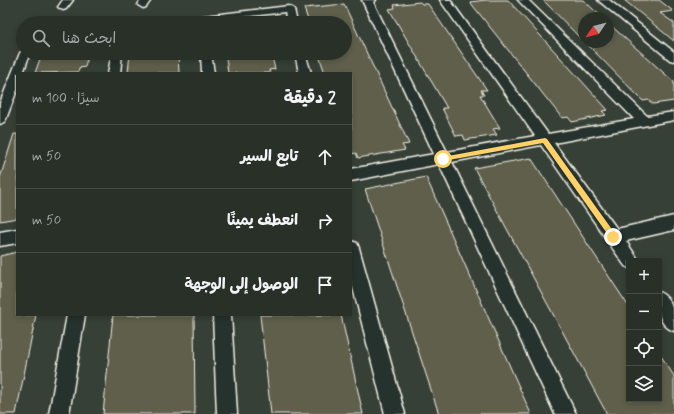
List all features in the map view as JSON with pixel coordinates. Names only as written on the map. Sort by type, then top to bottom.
[{"type":"street","points":[[370,0],[367,0],[566,414]]},
{"type":"street","points":[[445,0],[628,258]]},
{"type":"street","points":[[523,0],[644,122]]},
{"type":"street","points":[[603,0],[674,58]]},
{"type":"street","points":[[230,16],[289,9],[290,16]]},
{"type":"street","points":[[18,72],[22,60]]},
{"type":"street","points":[[114,72],[116,60]]},
{"type":"street","points":[[207,60],[208,72]]},
{"type":"street","points":[[302,60],[305,72]]},
{"type":"street","points":[[0,119],[16,77]]},
{"type":"street","points":[[352,175],[674,116]]},
{"type":"street","points":[[613,237],[674,223]]},
{"type":"street","points":[[0,239],[16,236]]},
{"type":"street","points":[[352,252],[395,414]]},
{"type":"street","points":[[662,305],[674,322]]},
{"type":"street","points":[[59,414],[76,316]]},
{"type":"street","points":[[222,316],[227,414]]},
{"type":"building","points":[[508,0],[608,110],[602,111],[606,115],[572,122],[568,117],[562,118],[470,2]]},
{"type":"building","points":[[543,0],[583,0],[596,12],[578,12],[578,36]]},
{"type":"building","points":[[624,0],[659,0],[673,11],[660,13],[674,23],[674,41]]},
{"type":"building","points":[[420,2],[422,4],[428,4],[487,90],[481,90],[484,95],[480,95],[500,128],[493,129],[497,135],[465,140],[463,135],[456,136],[442,108],[447,108],[389,9],[395,8],[394,5]]},
{"type":"building","points":[[344,4],[350,16],[307,16],[304,8]]},
{"type":"building","points":[[352,21],[409,144],[402,145],[405,150],[358,158],[356,153],[352,154],[352,72],[325,72],[320,60],[352,60]]},
{"type":"building","points":[[614,28],[674,82],[674,101],[653,104],[648,100],[643,101],[591,48],[614,48]]},
{"type":"building","points":[[40,60],[86,60],[85,67],[79,68],[78,72],[35,72]]},
{"type":"building","points":[[129,60],[178,60],[179,72],[128,72]]},
{"type":"building","points":[[226,60],[273,60],[275,69],[269,70],[270,72],[228,72]]},
{"type":"building","points":[[14,134],[16,134],[16,218],[0,221],[0,178]]},
{"type":"building","points":[[531,158],[626,302],[626,402],[662,402],[662,358],[674,376],[674,414],[607,414],[474,168]]},
{"type":"building","points":[[426,177],[531,414],[439,414],[365,189]]},
{"type":"building","points":[[16,252],[16,316],[36,316],[16,414],[0,414],[0,256]]},
{"type":"building","points":[[113,316],[194,316],[195,414],[103,414]]},
{"type":"building","points":[[260,316],[341,316],[363,414],[271,414]]},
{"type":"route","points":[[443,159],[545,140],[613,237]]}]
